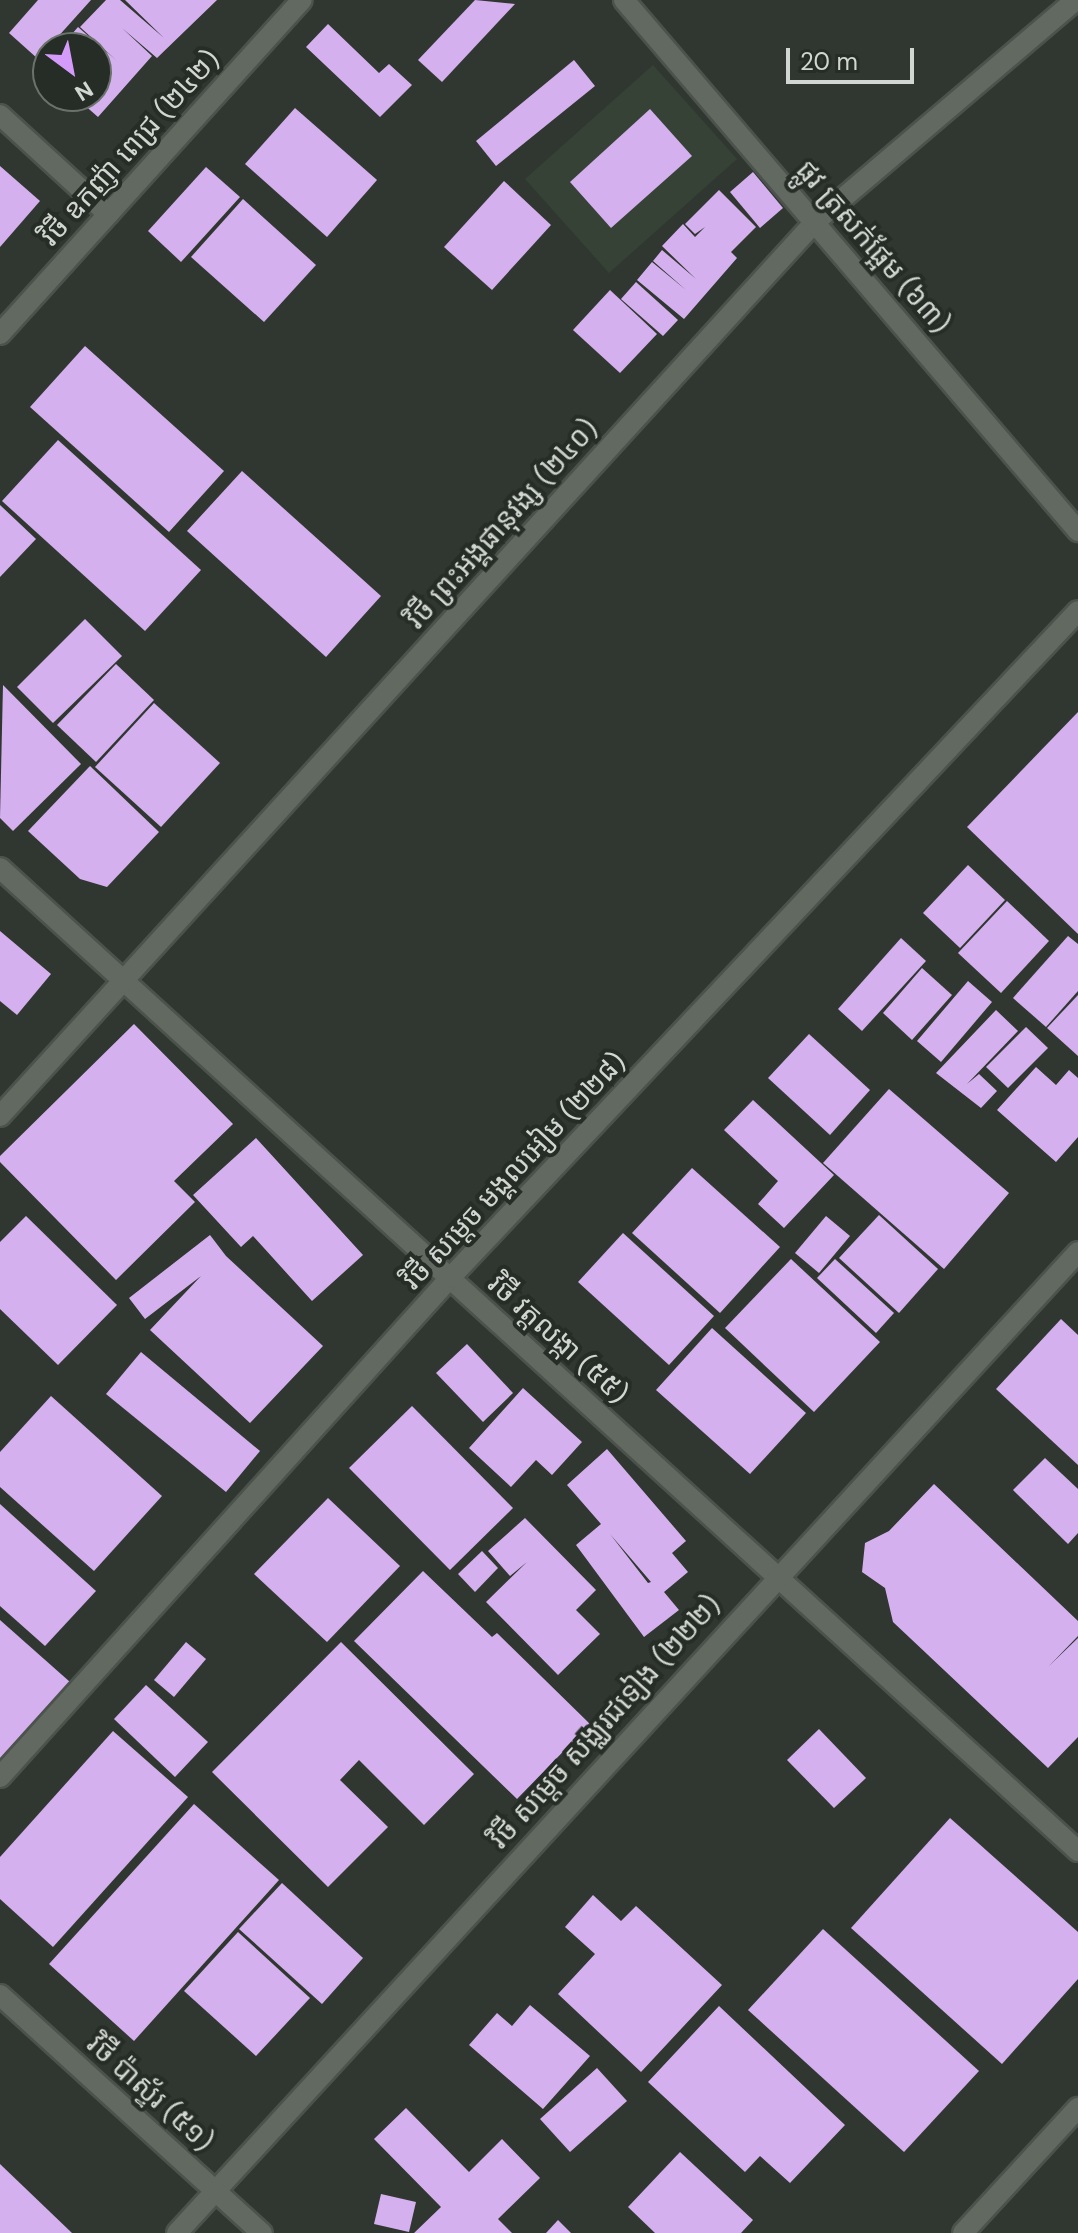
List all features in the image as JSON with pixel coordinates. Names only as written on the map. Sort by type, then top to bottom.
[{"type":"street","name":"វិថី ឧកញ៉ា ពេជ្រ (២៤២)","points":[[0,334],[302,0]]},
{"type":"street","name":"ផ្លូវ ត្រសក់ផ្អែម (៦៣)","points":[[624,0],[1078,531]]},
{"type":"street","name":"វិថី ព្រះអង្គផានុវង្ស (២៤០)","points":[[0,1116],[815,222],[1076,0]]},
{"type":"street","points":[[0,115],[108,214]]},
{"type":"street","name":"វិថី សម្តេច មង្គលអៀម (២២៨)","points":[[0,1777],[450,1278],[1078,611]]},
{"type":"street","name":"វិថី វត្តលង្កា (៥៥)","points":[[0,868],[1078,1851]]},
{"type":"street","name":"វិថី សម្តេច សង្ឈរជទៀង (២២២)","points":[[177,2233],[777,1576],[1078,1252]]},
{"type":"street","name":"វិថី ប៉ាស្ទ័រ (៥១)","points":[[0,1995],[262,2233]]},
{"type":"street","points":[[963,2233],[1078,2108]]},
{"type":"shaded area","points":[[653,65],[737,159],[609,273],[525,179]]},
{"type":"building","points":[[38,0],[91,0],[62,32],[32,32],[32,54],[9,33]]},
{"type":"building","points":[[106,0],[120,0],[164,38],[125,0],[217,0],[157,58],[122,28],[152,56],[112,101],[112,57],[116,60],[112,56],[112,32],[85,32],[80,27]]},
{"type":"building","points":[[475,0],[515,4],[442,82],[418,60]]},
{"type":"building","points":[[328,24],[379,73],[389,64],[412,85],[380,117],[306,47]]},
{"type":"building","points":[[574,60],[595,86],[496,166],[476,141]]},
{"type":"building","points":[[295,108],[377,180],[327,237],[245,164]]},
{"type":"building","points":[[650,109],[692,156],[611,228],[570,182]]},
{"type":"building","points":[[0,166],[40,201],[0,247]]},
{"type":"building","points":[[206,167],[240,197],[181,262],[148,231]]},
{"type":"building","points":[[753,172],[783,208],[760,228],[730,192]]},
{"type":"building","points":[[504,181],[551,225],[492,290],[444,247]]},
{"type":"building","points":[[719,190],[756,227],[731,252],[737,258],[684,319],[637,280],[652,262],[686,290],[653,261],[662,250],[696,279],[662,246],[683,224],[695,237],[705,227],[695,234],[685,224]]},
{"type":"building","points":[[243,199],[316,265],[264,322],[191,257]]},
{"type":"building","points":[[636,282],[678,320],[663,336],[621,299]]},
{"type":"building","points":[[610,290],[657,334],[620,373],[573,330]]},
{"type":"building","points":[[85,346],[224,471],[169,532],[30,407]]},
{"type":"building","points":[[58,440],[201,570],[145,631],[2,501]]},
{"type":"building","points":[[242,471],[381,596],[326,657],[187,531]]},
{"type":"building","points":[[0,505],[36,539],[0,577]]},
{"type":"building","points":[[85,619],[122,656],[53,723],[17,687]]},
{"type":"building","points":[[116,664],[154,700],[96,762],[57,725]]},
{"type":"building","points":[[3,685],[81,764],[13,831],[0,818]]},
{"type":"building","points":[[154,703],[220,763],[161,827],[95,767]]},
{"type":"building","points":[[1078,712],[1078,934],[967,827]]},
{"type":"building","points":[[90,766],[159,832],[107,887],[80,879],[28,831]]},
{"type":"building","points":[[968,865],[1005,900],[960,948],[923,913]]},
{"type":"building","points":[[1007,901],[1049,941],[1001,993],[958,953]]},
{"type":"building","points":[[0,931],[51,974],[17,1015],[0,1001]]},
{"type":"building","points":[[1068,936],[1078,944],[1078,991],[1046,1027],[1013,998]]},
{"type":"building","points":[[901,938],[926,961],[862,1031],[838,1009]]},
{"type":"building","points":[[922,968],[952,995],[912,1040],[883,1013]]},
{"type":"building","points":[[968,981],[992,1002],[941,1062],[917,1041]]},
{"type":"building","points":[[1078,995],[1078,1056],[1047,1028]]},
{"type":"building","points":[[996,1010],[1018,1031],[967,1084],[979,1074],[997,1091],[981,1108],[936,1073]]},
{"type":"building","points":[[134,1024],[233,1124],[174,1181],[195,1202],[116,1280],[0,1162],[0,1156]]},
{"type":"building","points":[[1026,1027],[1048,1048],[1008,1088],[986,1067]]},
{"type":"building","points":[[809,1034],[870,1090],[830,1135],[768,1078]]},
{"type":"building","points":[[1036,1067],[1056,1085],[1069,1070],[1078,1078],[1078,1137],[1056,1162],[997,1110]]},
{"type":"building","points":[[889,1089],[1009,1193],[944,1269],[823,1163]]},
{"type":"building","points":[[753,1100],[834,1175],[784,1228],[758,1204],[778,1181],[724,1130]]},
{"type":"building","points":[[256,1138],[363,1255],[312,1301],[253,1236],[241,1247],[193,1195]]},
{"type":"building","points":[[692,1168],[780,1247],[720,1313],[632,1233]]},
{"type":"building","points":[[879,1215],[938,1269],[899,1313],[839,1258]]},
{"type":"building","points":[[26,1216],[117,1305],[58,1365],[0,1309],[0,1242]]},
{"type":"building","points":[[826,1216],[850,1236],[819,1273],[795,1253]]},
{"type":"building","points":[[623,1233],[714,1316],[669,1365],[578,1282]]},
{"type":"building","points":[[210,1235],[226,1256],[323,1346],[250,1423],[150,1330],[201,1276],[145,1319],[129,1298]]},
{"type":"building","points":[[791,1259],[880,1342],[814,1412],[725,1328]]},
{"type":"building","points":[[835,1259],[894,1313],[876,1333],[817,1278]]},
{"type":"building","points":[[1061,1319],[1078,1335],[1078,1465],[996,1389]]},
{"type":"building","points":[[712,1328],[806,1413],[750,1474],[656,1390]]},
{"type":"building","points":[[467,1344],[513,1393],[483,1422],[436,1373]]},
{"type":"building","points":[[141,1352],[260,1451],[226,1492],[106,1394]]},
{"type":"building","points":[[523,1388],[582,1442],[552,1475],[536,1460],[511,1487],[469,1448]]},
{"type":"building","points":[[51,1396],[162,1496],[94,1571],[0,1487],[0,1452]]},
{"type":"building","points":[[412,1406],[513,1508],[450,1570],[349,1468]]},
{"type":"building","points":[[607,1449],[686,1541],[672,1553],[688,1572],[664,1592],[679,1610],[644,1637],[576,1545],[601,1524],[567,1485]],"holes":[[[610,1534],[651,1582],[648,1583]]]},
{"type":"building","points":[[1045,1458],[1078,1489],[1078,1533],[1068,1544],[1013,1490]]},
{"type":"building","points":[[934,1484],[1078,1621],[1078,1636],[1049,1666],[1078,1638],[1078,1737],[1048,1768],[893,1622],[885,1588],[862,1572],[865,1543],[889,1531]]},
{"type":"building","points":[[328,1498],[400,1566],[327,1642],[254,1574]]},
{"type":"building","points":[[0,1504],[96,1591],[45,1646],[0,1606]]},
{"type":"building","points":[[525,1518],[596,1590],[576,1610],[600,1634],[558,1675],[486,1602],[527,1562],[510,1576],[488,1551]]},
{"type":"building","points":[[482,1551],[498,1568],[475,1592],[458,1574]]},
{"type":"building","points":[[423,1571],[492,1637],[497,1633],[590,1724],[517,1799],[354,1641]]},
{"type":"building","points":[[0,1620],[70,1682],[0,1759]]},
{"type":"building","points":[[186,1642],[206,1659],[174,1697],[154,1680]]},
{"type":"building","points":[[341,1642],[474,1774],[424,1825],[359,1760],[340,1780],[388,1827],[328,1887],[212,1772]]},
{"type":"building","points":[[146,1685],[208,1742],[175,1777],[114,1719]]},
{"type":"building","points":[[819,1729],[866,1778],[834,1808],[787,1760]]},
{"type":"building","points":[[113,1731],[188,1797],[53,1947],[0,1899],[0,1857]]},
{"type":"building","points":[[194,1804],[279,1880],[134,2041],[49,1964]]},
{"type":"building","points":[[950,1818],[1078,1932],[1078,1979],[1002,2064],[851,1928]]},
{"type":"building","points":[[282,1883],[363,1958],[322,2004],[239,1929]]},
{"type":"building","points":[[593,1895],[621,1921],[636,1906],[722,1985],[641,2072],[558,1994],[595,1954],[565,1927]]},
{"type":"building","points":[[823,1929],[979,2071],[904,2152],[748,2010]]},
{"type":"building","points":[[238,1932],[310,1998],[256,2056],[184,1991]]},
{"type":"building","points":[[530,2005],[590,2056],[543,2109],[469,2045],[497,2013],[512,2026]]},
{"type":"building","points":[[719,2006],[845,2125],[790,2183],[760,2156],[745,2172],[648,2082]]},
{"type":"building","points":[[597,2068],[627,2101],[570,2152],[540,2119]]},
{"type":"building","points":[[406,2108],[469,2172],[502,2139],[540,2178],[498,2219],[512,2233],[414,2233],[441,2207],[374,2139]]},
{"type":"building","points":[[680,2152],[753,2220],[741,2233],[655,2233],[628,2207]]},
{"type":"building","points":[[0,2164],[72,2233],[0,2233]]},
{"type":"building","points":[[381,2194],[416,2202],[409,2232],[374,2224]]},
{"type":"building","points":[[558,2220],[571,2233],[546,2233]]}]
